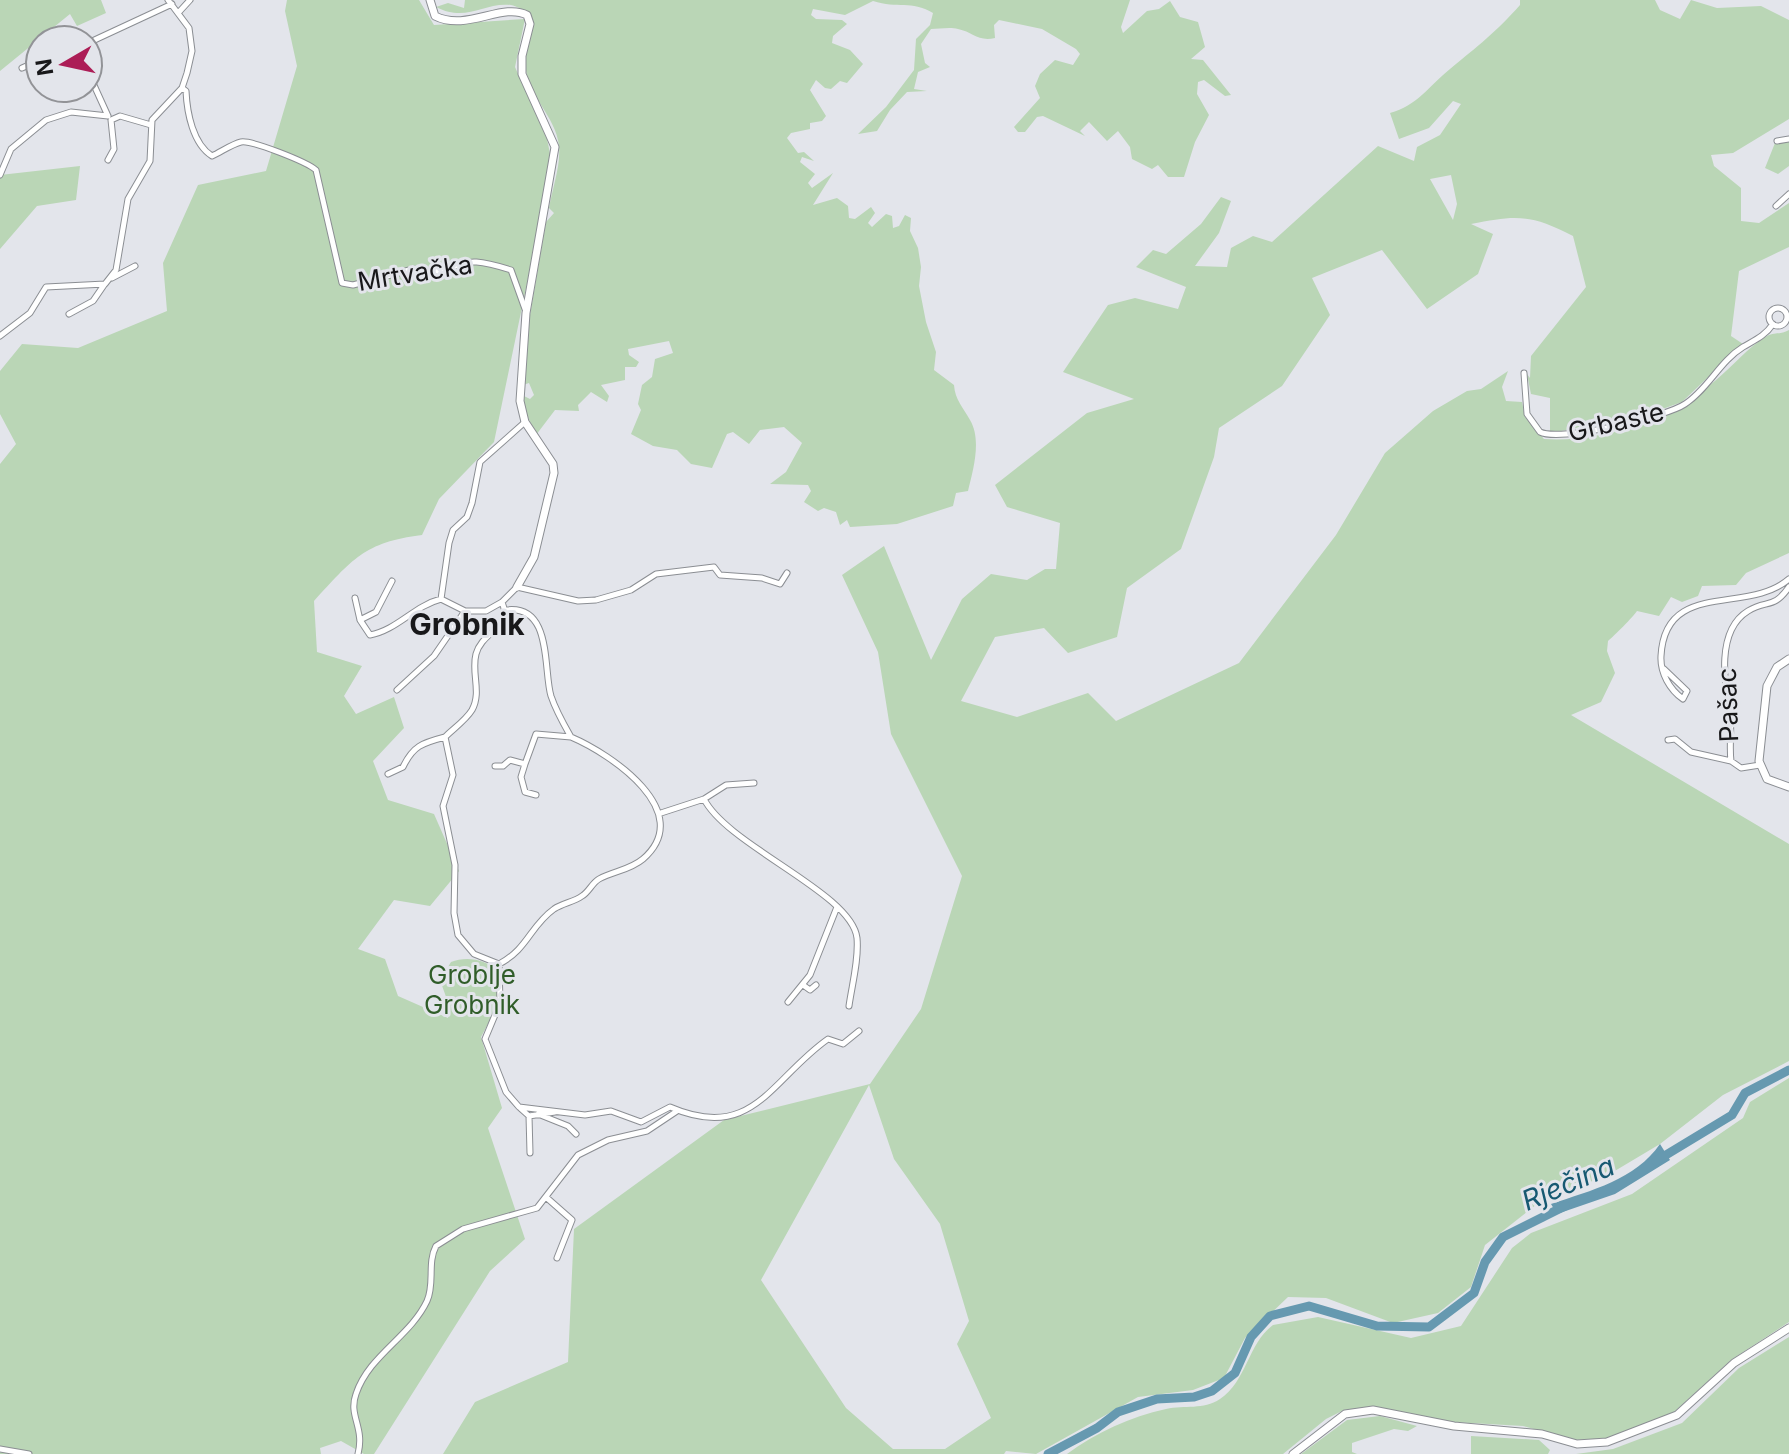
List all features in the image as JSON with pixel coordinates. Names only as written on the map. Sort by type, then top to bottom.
[{"type":"main road","points":[[430,0],[435,16],[450,24],[521,12],[530,24],[522,56],[522,74],[555,147],[526,313],[520,401],[525,422],[553,464],[554,473],[534,557],[517,587]]},
{"type":"main road","points":[[1789,659],[1777,667],[1767,686],[1760,765],[1767,779],[1789,787]]},
{"type":"main road","points":[[1293,1454],[1345,1414],[1373,1410],[1454,1426],[1542,1434],[1577,1444],[1607,1442],[1677,1415],[1734,1363],[1789,1328]]},
{"type":"street","points":[[179,12],[190,0]]},
{"type":"street","points":[[69,314],[93,301],[116,270],[128,199],[150,161],[151,125],[182,88],[192,39],[179,12],[170,2],[104,35]]},
{"type":"street","name":"Mrtvačka","points":[[182,88],[186,91],[187,112],[202,149],[212,156],[241,142],[257,142],[280,155],[307,161],[316,170],[342,283],[353,285],[413,269],[445,272],[460,261],[477,261],[511,270],[517,278],[526,313]]},
{"type":"street","points":[[103,104],[109,118],[114,149],[108,160]]},
{"type":"street","points":[[0,157],[59,114],[120,116],[151,125]]},
{"type":"street","points":[[1777,141],[1789,138]]},
{"type":"street","points":[[0,175],[11,149]]},
{"type":"street","points":[[1776,206],[1789,194]]},
{"type":"street","points":[[111,278],[135,266]]},
{"type":"street","points":[[0,336],[30,313],[46,287],[105,284]]},
{"type":"street","name":"Grbaste","points":[[1787,310],[1783,324],[1773,324],[1769,317],[1771,311],[1787,310]]},
{"type":"street","name":"Grbaste","points":[[1524,373],[1527,414],[1540,432],[1558,435],[1600,428],[1684,404],[1732,355],[1768,332],[1773,324]]},
{"type":"street","points":[[441,599],[449,543],[453,530],[467,517],[480,462],[525,422]]},
{"type":"street","points":[[355,598],[367,634],[375,634],[388,631],[426,604],[441,599],[465,611],[486,611],[502,602],[517,587],[578,601],[613,597],[656,574],[714,567],[720,575],[762,578],[780,584],[787,573]]},
{"type":"street","points":[[1664,669],[1661,652],[1664,636],[1682,612],[1698,604],[1765,593],[1789,579]]},
{"type":"street","points":[[360,620],[376,612],[392,581]]},
{"type":"street","name":"Pašac","points":[[1731,761],[1729,716],[1723,690],[1728,636],[1748,611],[1779,601],[1789,587]]},
{"type":"street","points":[[388,774],[403,767],[411,750],[445,737],[471,712],[477,698],[476,653],[481,643],[502,625],[506,610],[502,602]]},
{"type":"street","points":[[506,610],[522,613],[540,632],[551,696],[571,737]]},
{"type":"street","points":[[397,690],[434,656],[465,611]]},
{"type":"street","name":"Pašac","points":[[1664,669],[1687,691],[1683,699],[1666,682],[1664,669]]},
{"type":"street","points":[[499,964],[520,952],[537,925],[556,908],[581,897],[598,880],[633,867],[646,857],[661,828],[661,813],[633,776],[588,744],[571,737],[536,734],[521,777],[525,792],[536,795]]},
{"type":"street","points":[[445,737],[453,775],[443,806],[455,865],[454,913],[458,935],[474,954],[499,964]]},
{"type":"street","name":"Pašac","points":[[1668,740],[1675,739],[1691,752],[1731,761],[1741,768],[1760,765]]},
{"type":"street","points":[[495,766],[503,766],[510,760],[525,764]]},
{"type":"street","points":[[661,813],[704,799],[726,785],[754,783]]},
{"type":"street","points":[[704,799],[728,830],[756,846],[837,907],[854,928],[857,939],[849,1006]]},
{"type":"street","points":[[788,1002],[803,985],[819,958],[837,907]]},
{"type":"street","points":[[499,964],[500,1003],[485,1039],[506,1092],[529,1116],[530,1153]]},
{"type":"street","points":[[803,985],[810,990],[816,985]]},
{"type":"street","points":[[519,1107],[585,1115],[611,1111],[641,1122],[651,1120],[667,1108],[717,1118],[744,1112],[763,1101],[797,1063],[828,1039],[843,1044],[859,1031]]},
{"type":"street","points":[[529,1116],[557,1111]]},
{"type":"street","points":[[358,1454],[362,1433],[355,1416],[355,1395],[370,1367],[426,1304],[436,1246],[463,1229],[537,1208],[567,1167],[584,1151],[622,1135],[647,1131],[677,1111]]},
{"type":"street","points":[[538,1114],[568,1126],[576,1134]]},
{"type":"street","points":[[547,1198],[572,1220],[557,1258]]},
{"type":"street","points":[[0,1449],[29,1454]]},
{"type":"green space","points":[[0,0],[101,0],[106,13],[81,24],[76,24],[70,14],[58,24],[24,24],[24,51],[0,71]]},
{"type":"green space","name":"Groblje Grobnik","points":[[287,0],[419,0],[434,25],[525,19],[515,67],[547,139],[552,163],[494,442],[439,499],[422,535],[386,542],[360,555],[314,601],[317,652],[362,666],[344,696],[356,714],[394,697],[404,728],[373,761],[388,800],[434,814],[459,871],[430,906],[394,900],[358,949],[385,959],[398,996],[448,1018],[450,1008],[440,980],[451,962],[476,960],[497,971],[499,1003],[481,1037],[502,1108],[488,1128],[525,1239],[490,1271],[374,1454],[364,1454],[341,1441],[320,1448],[321,1454],[0,1454],[0,464],[16,444],[0,414],[0,371],[22,344],[78,348],[167,311],[163,263],[198,185],[266,171],[297,66],[285,11]]},
{"type":"green space","points":[[465,0],[1130,0],[1121,27],[1123,33],[1147,11],[1159,9],[1170,1],[1180,17],[1198,22],[1205,47],[1191,59],[1203,60],[1231,95],[1225,96],[1204,80],[1198,82],[1197,94],[1209,115],[1195,142],[1184,177],[1168,177],[1158,165],[1152,169],[1132,159],[1130,147],[1118,131],[1107,141],[1089,122],[1080,131],[1085,136],[1043,116],[1037,117],[1025,132],[1018,132],[1014,127],[1040,98],[1035,86],[1040,74],[1055,60],[1073,65],[1080,54],[1042,29],[999,20],[994,25],[995,38],[989,39],[955,28],[931,29],[921,44],[925,63],[930,67],[918,72],[914,89],[927,91],[907,92],[890,110],[877,131],[858,134],[886,107],[914,70],[916,39],[930,25],[933,13],[918,7],[873,1],[845,15],[813,9],[811,15],[816,19],[842,20],[847,24],[833,36],[832,43],[850,50],[863,64],[847,83],[840,81],[831,89],[816,80],[810,90],[826,116],[822,121],[810,123],[810,129],[791,133],[787,138],[798,153],[804,152],[814,161],[802,157],[800,162],[815,174],[808,183],[812,188],[833,173],[813,205],[837,198],[848,206],[849,218],[855,219],[871,207],[875,213],[868,223],[872,227],[886,214],[892,216],[893,228],[899,226],[905,215],[911,218],[910,231],[918,248],[921,267],[919,286],[936,352],[934,370],[954,385],[974,428],[975,437],[968,491],[956,493],[953,506],[897,524],[850,527],[847,520],[840,525],[836,512],[824,508],[818,511],[804,502],[811,491],[808,485],[770,484],[786,472],[802,443],[784,427],[760,430],[749,444],[733,432],[727,434],[712,468],[691,464],[677,450],[653,446],[631,434],[641,410],[638,404],[642,385],[652,377],[655,359],[673,353],[669,341],[628,349],[629,355],[639,362],[636,367],[625,367],[625,380],[601,385],[609,396],[607,402],[591,392],[578,405],[579,411],[555,410],[536,435],[523,406],[524,396],[530,399],[534,395],[529,383],[523,385],[529,321],[546,222],[554,213],[549,208],[558,169],[559,146],[557,135],[526,72],[525,54],[532,25],[529,12],[511,5],[466,13],[436,7],[448,3],[464,8]]},
{"type":"green space","points":[[1520,0],[1655,0],[1660,10],[1680,19],[1691,0],[1717,8],[1761,6],[1789,20],[1789,119],[1733,153],[1711,155],[1714,166],[1741,188],[1741,221],[1759,223],[1789,203],[1789,247],[1739,271],[1731,336],[1743,344],[1682,402],[1643,416],[1550,433],[1550,398],[1531,394],[1527,374],[1530,378],[1531,356],[1586,287],[1573,236],[1523,218],[1471,224],[1493,234],[1478,274],[1427,309],[1382,250],[1312,278],[1330,315],[1282,386],[1219,428],[1214,457],[1181,549],[1127,588],[1117,637],[1068,653],[1044,628],[995,637],[961,701],[1017,717],[1088,693],[1116,721],[1239,663],[1336,535],[1385,453],[1433,411],[1467,391],[1481,389],[1508,371],[1502,387],[1506,401],[1522,402],[1525,417],[1544,439],[1590,437],[1636,425],[1679,406],[1716,380],[1760,341],[1789,330],[1789,553],[1746,573],[1736,585],[1702,586],[1698,596],[1682,602],[1671,597],[1659,616],[1637,611],[1608,641],[1607,651],[1615,673],[1601,702],[1571,715],[1789,844],[1789,1061],[1723,1095],[1660,1144],[1608,1175],[1541,1201],[1485,1245],[1471,1287],[1438,1313],[1393,1323],[1326,1298],[1288,1297],[1245,1338],[1224,1378],[1193,1390],[1138,1397],[1036,1454],[1006,1451],[1004,1454],[443,1454],[475,1402],[568,1362],[574,1229],[724,1120],[870,1084],[921,1009],[962,876],[891,734],[878,652],[842,575],[884,546],[931,660],[962,599],[991,574],[1027,580],[1045,569],[1056,569],[1060,523],[1007,507],[995,485],[1087,413],[1134,399],[1063,372],[1108,305],[1135,298],[1178,309],[1186,287],[1136,267],[1153,250],[1166,254],[1201,224],[1221,197],[1231,201],[1219,233],[1195,266],[1227,267],[1231,248],[1253,236],[1272,242],[1378,146],[1414,161],[1417,147],[1440,135],[1461,104],[1453,101],[1429,128],[1399,139],[1390,113],[1408,106],[1422,95],[1520,5]],"holes":[[[1451,175],[1457,204],[1453,220],[1430,179]],[[869,1085],[894,1159],[940,1224],[969,1321],[957,1344],[991,1418],[945,1449],[893,1449],[846,1408],[761,1280]]]},
{"type":"green space","points":[[1789,142],[1789,166],[1778,174],[1765,168],[1775,143]]},
{"type":"green space","points":[[80,166],[76,200],[37,206],[0,249],[0,175]]},
{"type":"green space","points":[[1789,1078],[1789,1322],[1731,1360],[1674,1412],[1606,1439],[1573,1440],[1523,1426],[1453,1422],[1370,1407],[1344,1410],[1326,1419],[1283,1454],[1067,1454],[1102,1432],[1140,1416],[1166,1409],[1207,1405],[1220,1399],[1236,1382],[1258,1342],[1273,1325],[1318,1317],[1411,1338],[1461,1326],[1512,1248],[1531,1233],[1632,1194],[1743,1118],[1750,1102]]},
{"type":"green space","points":[[1789,1337],[1789,1454],[1576,1454],[1613,1449],[1682,1423],[1739,1368]]},
{"type":"green space","points":[[1380,1416],[1417,1426],[1408,1431],[1394,1429],[1352,1443],[1352,1452],[1357,1454],[1301,1454],[1347,1420]]},
{"type":"green space","points":[[1471,1436],[1539,1440],[1550,1450],[1548,1454],[1471,1454]]},
{"type":"water","points":[[1660,1144],[1670,1160],[1615,1194],[1557,1214],[1551,1204],[1625,1175],[1638,1167]]},
{"type":"waterway","name":"Rječina","points":[[1656,1161],[1732,1115],[1745,1093],[1789,1070]]},
{"type":"waterway","name":"Rječina","points":[[1048,1454],[1097,1428],[1118,1412],[1157,1399],[1194,1397],[1212,1391],[1235,1373],[1251,1337],[1270,1316],[1309,1306],[1377,1326],[1429,1327],[1474,1293],[1485,1262],[1503,1237],[1565,1206]]},
{"type":"district","name":"Grobnik","points":[[467,625]]}]
